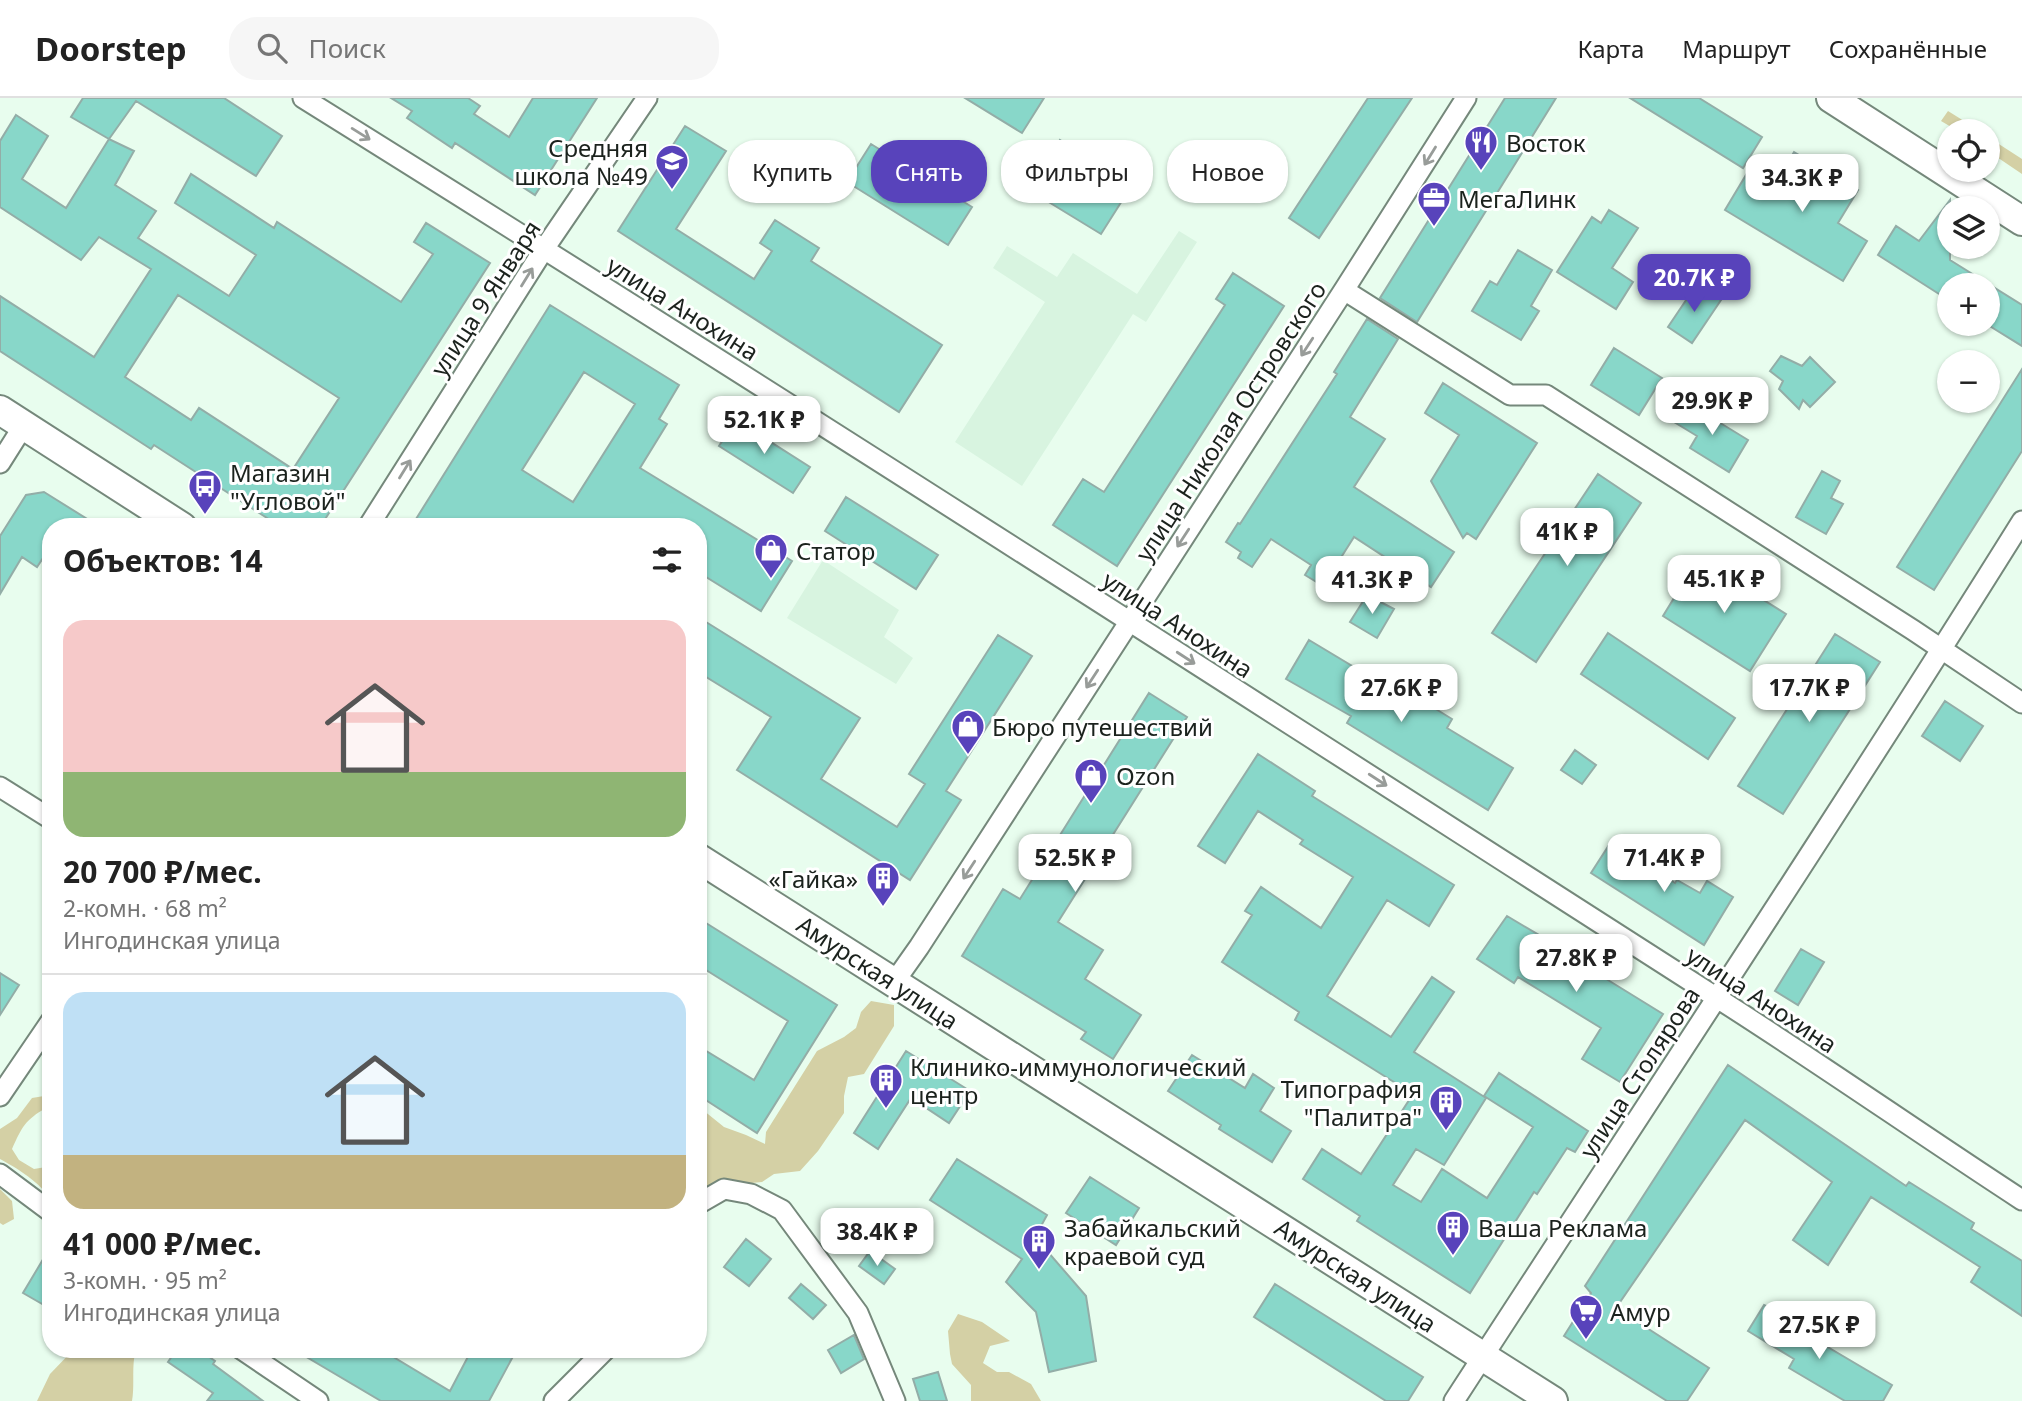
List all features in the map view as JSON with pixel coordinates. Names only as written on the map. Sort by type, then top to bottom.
[{"type":"main road","points":[[1831,98],[2022,221]]},
{"type":"main road","points":[[0,410],[168,518]]},
{"type":"main road","name":"Амурская улица","points":[[707,864],[1553,1401]]},
{"type":"street","name":"улица Анохина","points":[[303,98],[1129,621],[1717,998],[2022,1200]]},
{"type":"street","name":"улица 9 Января","points":[[374,518],[544,249],[647,98]]},
{"type":"street","name":"улица Николая Островского","points":[[895,981],[1466,98]]},
{"type":"street","points":[[1344,290],[1510,395],[1546,395],[2022,703]]},
{"type":"street","points":[[0,463],[24,425]]},
{"type":"street","name":"улица Столярова","points":[[1454,1401],[1717,998],[2022,521]]},
{"type":"street","points":[[0,787],[42,813]]},
{"type":"street","points":[[0,1096],[42,1034]]},
{"type":"street","points":[[0,1174],[42,1205]]},
{"type":"street","points":[[707,1199],[724,1189],[751,1194],[782,1210],[858,1313],[895,1401]]},
{"type":"street","points":[[254,1358],[318,1401]]},
{"type":"street","points":[[554,1401],[597,1358]]},
{"type":"shaded area","points":[[1948,111],[1961,119],[1942,119]]},
{"type":"shaded area","points":[[2000,145],[2022,159],[2022,174],[2000,159]]},
{"type":"shaded area","points":[[1179,231],[1197,242],[1146,322],[1133,314],[1022,486],[955,442],[1045,302],[993,268],[1007,246],[1057,277],[1073,253],[1137,294]]},
{"type":"shaded area","points":[[823,560],[899,610],[884,637],[913,658],[896,684],[787,618]]},
{"type":"shaded area","points":[[871,1001],[894,1005],[894,1026],[864,1074],[848,1077],[844,1113],[818,1151],[800,1171],[774,1174],[762,1182],[707,1187],[707,1113],[724,1127],[765,1144],[766,1132],[817,1051],[856,1028],[861,1012]]},
{"type":"shaded area","points":[[42,1096],[42,1110],[25,1125],[12,1149],[19,1160],[34,1169],[42,1168],[42,1189],[21,1171],[0,1159],[0,1129],[17,1118],[32,1098]]},
{"type":"shaded area","points":[[0,1189],[12,1201],[14,1219],[3,1225],[0,1223]]},
{"type":"shaded area","points":[[958,1314],[982,1322],[1010,1341],[990,1346],[983,1363],[997,1372],[1009,1372],[1031,1384],[1041,1401],[971,1401],[971,1385],[952,1364],[950,1354],[948,1331]]},
{"type":"shaded area","points":[[65,1358],[135,1358],[132,1401],[37,1401],[50,1374]]},
{"type":"building","points":[[83,98],[224,98],[282,136],[256,176],[136,101],[109,139],[71,117]]},
{"type":"building","points":[[391,98],[468,98],[480,106],[474,114],[509,137],[533,98],[597,98],[535,195],[455,143],[452,148],[407,118],[412,111]]},
{"type":"building","points":[[965,98],[1044,98],[1022,133]]},
{"type":"building","points":[[1368,98],[1412,98],[1319,238],[1289,218]]},
{"type":"building","points":[[1505,98],[1556,98],[1417,322],[1380,298]]},
{"type":"building","points":[[1630,98],[1699,98],[1762,137],[1743,168]]},
{"type":"building","points":[[16,115],[48,136],[22,179],[66,208],[109,139],[134,151],[115,185],[156,211],[138,238],[229,296],[256,255],[175,203],[191,174],[274,228],[277,222],[401,302],[433,254],[414,242],[426,223],[490,263],[326,518],[267,518],[154,445],[151,449],[0,351],[0,296],[94,357],[151,269],[99,237],[81,260],[0,207],[0,141]],"holes":[[[178,295],[339,398],[293,469],[199,408],[191,420],[125,377]]]},
{"type":"building","points":[[685,126],[726,151],[676,229],[754,279],[772,251],[760,243],[775,220],[819,248],[811,261],[942,345],[899,412],[618,231]]},
{"type":"building","points":[[871,144],[871,197],[857,188],[857,166]]},
{"type":"building","points":[[1794,152],[1858,190],[1838,223],[1867,241],[1843,281],[1725,210],[1749,170],[1774,186]]},
{"type":"building","points":[[881,203],[966,203],[972,207],[948,245]]},
{"type":"building","points":[[1050,203],[1121,203],[1101,234]]},
{"type":"building","points":[[1609,210],[1638,228],[1612,268],[1633,282],[1616,309],[1557,272],[1592,217],[1601,223]]},
{"type":"building","points":[[1937,217],[1937,259],[1950,259],[1971,273],[1937,273],[1937,293],[1878,255],[1896,226],[1919,241]]},
{"type":"building","points":[[1518,250],[1552,270],[1531,306],[1539,311],[1521,340],[1472,311],[1490,281],[1497,285]]},
{"type":"building","points":[[1233,273],[1284,306],[1117,566],[1053,525],[1083,479],[1104,492],[1225,305],[1216,299]]},
{"type":"building","points":[[1697,284],[1721,300],[1692,343],[1668,327]]},
{"type":"building","points":[[2000,291],[2022,305],[2022,346],[2000,332]]},
{"type":"building","points":[[550,305],[679,385],[659,419],[667,424],[640,468],[792,561],[761,611],[707,578],[707,518],[417,518]],"holes":[[[584,372],[635,404],[573,502],[522,470]]]},
{"type":"building","points":[[1367,319],[1398,339],[1350,417],[1385,439],[1354,487],[1454,552],[1431,587],[1354,537],[1323,586],[1305,575],[1311,565],[1271,539],[1252,567],[1238,558],[1241,552],[1226,542],[1337,374],[1334,372]]},
{"type":"building","points":[[1614,348],[1662,378],[1639,415],[1591,385]]},
{"type":"building","points":[[1781,356],[1802,366],[1810,357],[1835,382],[1810,407],[1803,400],[1799,409],[1779,389],[1783,381],[1770,371]]},
{"type":"building","points":[[2022,369],[2022,451],[1934,590],[1897,567],[1994,413],[2000,413],[2000,404]]},
{"type":"building","points":[[1443,383],[1537,443],[1476,539],[1467,533],[1463,538],[1431,481],[1459,435],[1425,413]]},
{"type":"building","points":[[1686,402],[1748,440],[1729,472],[1690,448],[1697,436],[1674,422]]},
{"type":"building","points":[[736,420],[810,467],[793,493],[719,446]]},
{"type":"building","points":[[1822,471],[1840,481],[1831,498],[1843,504],[1826,534],[1796,517]]},
{"type":"building","points":[[1598,474],[1641,503],[1536,662],[1492,633]]},
{"type":"building","points":[[44,492],[86,518],[42,518],[42,560],[37,567],[22,557],[0,594],[0,536],[26,495]]},
{"type":"building","points":[[846,497],[938,555],[916,589],[825,531]]},
{"type":"building","points":[[1698,559],[1786,614],[1750,671],[1663,616]]},
{"type":"building","points":[[1367,595],[1394,609],[1377,638],[1350,622]]},
{"type":"building","points":[[707,623],[860,718],[821,779],[897,827],[925,784],[909,774],[998,635],[1032,656],[946,791],[961,800],[910,880],[737,770],[771,717],[707,678]]},
{"type":"building","points":[[1608,633],[1735,718],[1708,759],[1581,674]]},
{"type":"building","points":[[1835,634],[1880,662],[1783,814],[1738,786]]},
{"type":"building","points":[[1309,640],[1374,679],[1377,673],[1452,719],[1447,728],[1513,768],[1488,810],[1347,723],[1351,716],[1286,679]]},
{"type":"building","points":[[1149,693],[1187,717],[1058,922],[1103,950],[1085,979],[1141,1015],[1113,1059],[1081,1039],[1086,1032],[962,956],[1003,889],[1020,899]]},
{"type":"building","points":[[1945,701],[1983,726],[1960,761],[1922,736]]},
{"type":"building","points":[[1575,750],[1596,765],[1582,784],[1561,770]]},
{"type":"building","points":[[1258,754],[1315,791],[1312,796],[1454,885],[1429,926],[1387,900],[1327,996],[1391,1037],[1432,977],[1454,992],[1414,1052],[1486,1098],[1444,1165],[1416,1149],[1393,1185],[1421,1202],[1442,1169],[1487,1198],[1533,1127],[1484,1096],[1499,1073],[1588,1131],[1575,1152],[1567,1148],[1537,1194],[1534,1192],[1470,1293],[1357,1221],[1360,1216],[1303,1179],[1322,1149],[1361,1174],[1413,1094],[1295,1020],[1299,1012],[1222,962],[1252,915],[1245,911],[1261,887],[1321,928],[1353,877],[1300,844],[1303,840],[1258,811],[1225,863],[1198,846]]},
{"type":"building","points":[[1611,842],[1675,883],[1677,880],[1700,893],[1707,881],[1733,897],[1704,945],[1591,873]]},
{"type":"building","points":[[1507,916],[1663,1014],[1620,1082],[1582,1059],[1601,1028],[1518,977],[1514,983],[1477,959]]},
{"type":"building","points":[[707,924],[837,1005],[757,1133],[707,1101],[707,1051],[754,1080],[788,1021],[707,971]]},
{"type":"building","points":[[1801,949],[1824,962],[1798,1005],[1775,991]]},
{"type":"building","points":[[0,973],[19,985],[0,1015]]},
{"type":"building","name":"Клинико-иммунологический центр","points":[[906,1051],[970,1091],[949,1123],[911,1098],[878,1149],[854,1133]]},
{"type":"building","points":[[1192,1055],[1245,1088],[1253,1074],[1274,1088],[1260,1111],[1291,1131],[1272,1162],[1219,1129],[1221,1125],[1168,1091]]},
{"type":"building","points":[[1728,1065],[1906,1186],[1909,1182],[1974,1223],[1971,1229],[2022,1261],[2022,1316],[1971,1282],[1980,1267],[1871,1197],[1828,1265],[1793,1240],[1832,1182],[1745,1120],[1616,1308],[1709,1368],[1687,1401],[1667,1401],[1564,1336],[1591,1293],[1585,1286]]},
{"type":"building","name":"Забайкальский краевой суд","points":[[957,1159],[1047,1215],[1035,1237],[1086,1296],[1096,1361],[1049,1372],[1036,1312],[1006,1282],[1022,1259],[930,1200]]},
{"type":"building","points":[[1090,1177],[1139,1208],[1116,1245],[1066,1213]]},
{"type":"building","points":[[746,1239],[771,1259],[749,1286],[724,1267]]},
{"type":"building","points":[[870,1251],[895,1269],[884,1284],[859,1266]]},
{"type":"building","points":[[42,1261],[42,1304],[23,1293]]},
{"type":"building","points":[[801,1284],[826,1305],[813,1319],[789,1298]]},
{"type":"building","points":[[1275,1284],[1423,1377],[1408,1401],[1386,1401],[1254,1317]]},
{"type":"building","points":[[1764,1305],[1784,1316],[1782,1320],[1892,1385],[1883,1401],[1845,1401],[1789,1368],[1794,1359],[1748,1331]]},
{"type":"building","points":[[854,1335],[864,1359],[841,1373],[828,1350]]},
{"type":"building","points":[[171,1358],[211,1358],[215,1361],[213,1364],[263,1401],[207,1401],[213,1393],[168,1362]]},
{"type":"building","points":[[308,1358],[395,1358],[450,1391],[467,1358],[512,1358],[489,1401],[381,1401]]},
{"type":"building","points":[[938,1372],[947,1401],[920,1401],[913,1379]]},
{"type":"place","name":"Восток","points":[[1481,172]]},
{"type":"place","name":"Средняя школа №49","points":[[672,191]]},
{"type":"place","name":"МегаЛинк","points":[[1434,228]]},
{"type":"place","name":"Магазин \"Угловой\"","points":[[205,516]]},
{"type":"place","name":"Статор","points":[[771,580]]},
{"type":"place","name":"Бюро путешествий","points":[[968,756]]},
{"type":"place","name":"Ozon","points":[[1091,805]]},
{"type":"place","name":"«Гайка»","points":[[883,908]]},
{"type":"place","name":"Клинико-иммунологический центр","points":[[886,1110]]},
{"type":"place","name":"Типография \"Палитра\"","points":[[1446,1132]]},
{"type":"place","name":"Ваша Реклама","points":[[1453,1257]]},
{"type":"place","name":"Забайкальский краевой суд","points":[[1039,1271]]},
{"type":"place","name":"Амур","points":[[1586,1341]]}]
